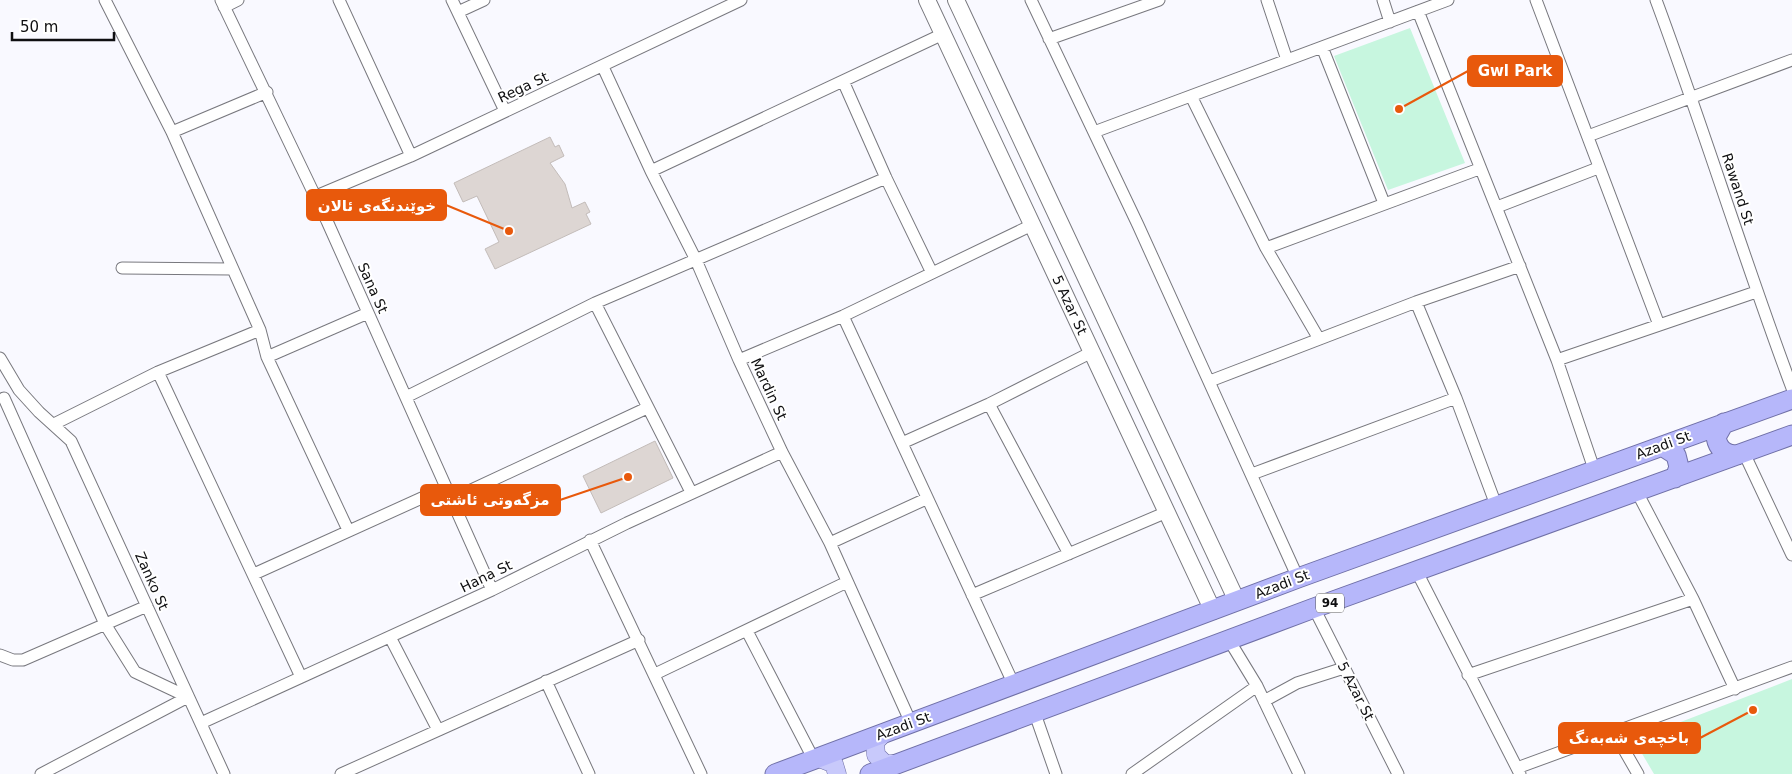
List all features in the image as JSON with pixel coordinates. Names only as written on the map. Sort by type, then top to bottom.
[{"type":"highway","name":"Azadi St","points":[[775,774],[1298,578],[1594,469],[1792,399]]},
{"type":"highway","points":[[1724,423],[1716,437],[1719,447],[1727,454],[1740,454]]},
{"type":"highway","name":"94","points":[[870,774],[1314,608],[1792,435]]},
{"type":"highway","points":[[1662,446],[1676,455],[1679,467],[1675,478]]},
{"type":"main road","name":"5 Azar St","points":[[927,0],[1213,610]]},
{"type":"main road","name":"5 Azar St","points":[[956,0],[1237,601]]},
{"type":"main road","points":[[1004,164],[1027,154]]},
{"type":"main road","points":[[884,733],[875,742],[876,755],[885,764],[897,764]]},
{"type":"main road","points":[[816,759],[824,758],[834,764],[837,774]]},
{"type":"street","points":[[105,0],[172,132],[231,269],[260,330],[267,357],[348,530]]},
{"type":"street","points":[[222,3],[238,0]]},
{"type":"street","points":[[339,0],[412,156]]},
{"type":"street","points":[[452,0],[505,112]]},
{"type":"street","points":[[458,12],[484,0]]},
{"type":"street","name":"Rega St","points":[[316,196],[412,156],[741,0]]},
{"type":"street","points":[[1031,0],[1210,381],[1298,578]]},
{"type":"street","points":[[1049,39],[1159,0]]},
{"type":"street","points":[[1267,0],[1287,60]]},
{"type":"street","points":[[1383,0],[1390,22]]},
{"type":"street","points":[[1094,132],[1448,0]]},
{"type":"street","points":[[1536,0],[1588,136],[1598,168],[1660,325]]},
{"type":"street","name":"Rawand St","points":[[1656,0],[1692,96],[1756,292],[1792,388]]},
{"type":"street","name":"Sana St","points":[[222,3],[316,196],[492,590]]},
{"type":"street","points":[[1418,11],[1557,360],[1594,469]]},
{"type":"street","points":[[651,171],[943,34]]},
{"type":"street","points":[[1322,47],[1384,203]]},
{"type":"street","points":[[1588,136],[1792,60]]},
{"type":"street","name":"Mardin St","points":[[603,67],[651,171],[696,260],[738,360],[782,452],[830,544],[911,723]]},
{"type":"street","points":[[843,81],[886,178],[932,273]]},
{"type":"street","points":[[172,132],[267,92]]},
{"type":"street","points":[[1191,96],[1266,248],[1319,339]]},
{"type":"street","points":[[1496,207],[1598,168]]},
{"type":"street","points":[[1266,248],[1480,169]]},
{"type":"street","points":[[406,397],[595,303],[886,178]]},
{"type":"street","points":[[738,360],[843,316],[1032,225]]},
{"type":"street","points":[[1210,381],[1416,302],[1520,266]]},
{"type":"street","points":[[122,268],[231,269]]},
{"type":"street","points":[[1557,360],[1756,292]]},
{"type":"street","points":[[1416,302],[1456,398],[1496,505]]},
{"type":"street","points":[[595,303],[691,492]]},
{"type":"street","points":[[267,357],[368,313]]},
{"type":"street","points":[[843,316],[926,499],[1014,685]]},
{"type":"street","points":[[54,424],[158,372],[260,330]]},
{"type":"street","points":[[902,443],[989,404],[1092,352]]},
{"type":"street","name":"Zanko St","points":[[0,358],[19,390],[39,412],[72,441],[224,774]]},
{"type":"street","points":[[158,372],[301,677]]},
{"type":"street","points":[[19,390],[2,399],[104,624],[135,672],[188,696]]},
{"type":"street","points":[[1252,474],[1456,398]]},
{"type":"street","points":[[989,404],[1069,554]]},
{"type":"street","points":[[452,499],[647,408]]},
{"type":"street","name":"Hana St","points":[[200,723],[492,590],[590,540],[691,492],[782,452]]},
{"type":"street","points":[[1740,454],[1792,555]]},
{"type":"street","points":[[254,574],[446,487]]},
{"type":"street","points":[[1636,492],[1693,599],[1735,689]]},
{"type":"street","points":[[830,544],[926,499]]},
{"type":"street","points":[[972,595],[1167,512]]},
{"type":"street","points":[[590,540],[701,774]]},
{"type":"street","points":[[1417,572],[1518,771],[1792,667]]},
{"type":"street","points":[[655,674],[847,582]]},
{"type":"street","points":[[1468,674],[1693,599]]},
{"type":"street","points":[[0,655],[13,660],[23,660],[146,606]]},
{"type":"street","name":"5 Azar St","points":[[1314,608],[1398,774]]},
{"type":"street","points":[[747,631],[816,759]]},
{"type":"street","points":[[390,637],[438,730]]},
{"type":"street","points":[[344,773],[639,640]]},
{"type":"street","points":[[1229,640],[1257,686],[1298,774]]},
{"type":"street","points":[[1264,701],[1297,683],[1344,668]]},
{"type":"street","points":[[546,681],[589,774]]},
{"type":"street","points":[[1132,774],[1257,686]]},
{"type":"street","points":[[41,774],[56,771],[188,696]]},
{"type":"street","points":[[1034,712],[1056,774]]},
{"type":"street","points":[[1615,734],[1637,771],[1624,774]]},
{"type":"green space","points":[[1410,28],[1465,163],[1388,190],[1334,56]]},
{"type":"green space","points":[[1792,679],[1792,774],[1654,774],[1634,740]]},
{"type":"building","points":[[550,137],[555,147],[559,145],[564,156],[550,163],[565,184],[572,208],[585,202],[590,212],[586,214],[591,224],[495,269],[485,249],[499,242],[477,196],[463,202],[454,183]]},
{"type":"building","points":[[655,441],[673,478],[601,513],[583,476]]},
{"type":"place","name":"Gwl Park","points":[[1399,109]]},
{"type":"place","name":"خوێندنگەی ئالان","points":[[509,231]]},
{"type":"place","name":"مزگەوتی ئاشتی","points":[[628,477]]},
{"type":"place","name":"باخچەی شەبەنگ","points":[[1753,710]]}]
